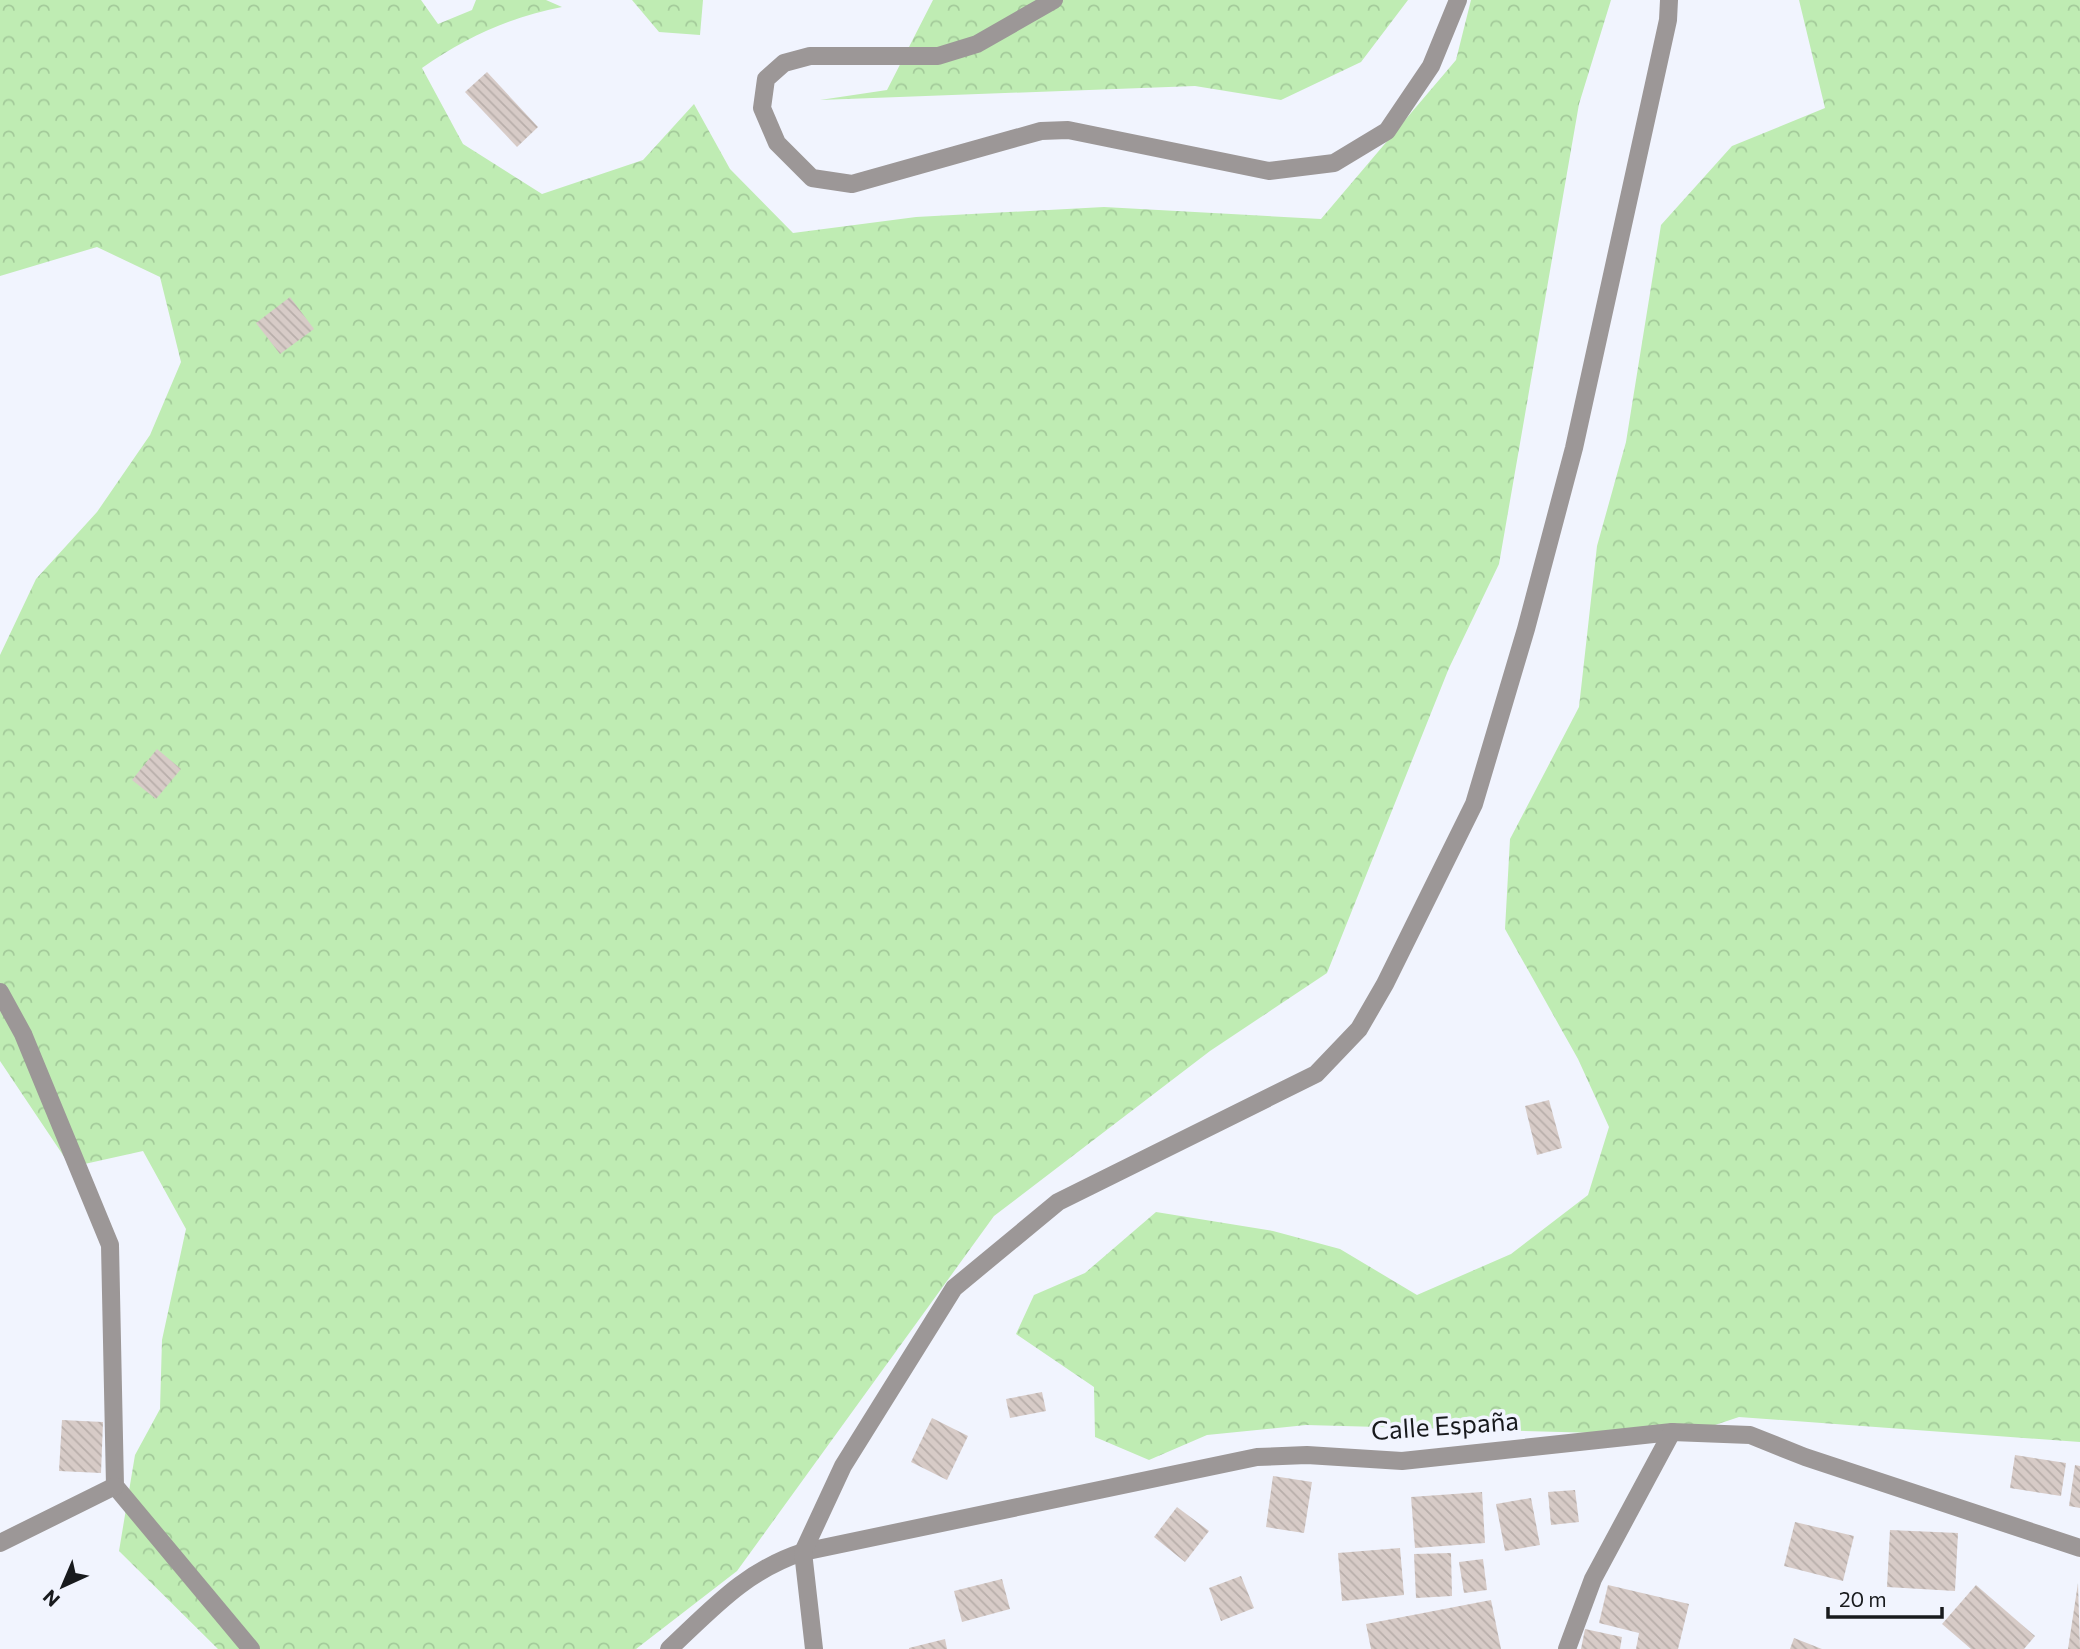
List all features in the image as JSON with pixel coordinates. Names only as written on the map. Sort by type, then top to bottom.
[{"type":"street","points":[[1054,0],[977,44],[939,56],[810,56],[784,63],[766,79],[762,108],[776,143],[812,178],[852,184],[1041,131],[1068,130],[1269,171],[1334,163],[1387,131],[1431,66],[1458,0]]},
{"type":"street","points":[[814,1649],[803,1552],[844,1466],[954,1288],[1058,1202],[1317,1074],[1359,1029],[1385,984],[1475,804],[1526,629],[1574,448],[1668,20],[1669,0]]},
{"type":"street","points":[[0,992],[23,1034],[110,1245],[115,1486],[251,1649]]},
{"type":"street","points":[[1567,1649],[1593,1579],[1672,1432]]},
{"type":"street","name":"Calle España","points":[[669,1649],[744,1579],[774,1562],[803,1552],[1257,1457],[1307,1455],[1402,1461],[1672,1432],[1750,1436],[1805,1457],[2080,1548]]},
{"type":"street","points":[[0,1543],[115,1486]]},
{"type":"green space","points":[[0,0],[421,0],[438,24],[472,10],[476,0],[546,0],[562,7],[489,30],[422,68],[463,144],[542,194],[643,160],[694,104],[730,169],[793,233],[916,217],[1104,207],[1321,219],[1456,60],[1471,0],[1611,0],[1579,104],[1499,564],[1449,668],[1327,973],[1210,1051],[994,1216],[737,1571],[636,1649],[218,1649],[119,1551],[135,1455],[160,1409],[162,1340],[186,1229],[143,1151],[71,1167],[0,1061],[0,655],[36,579],[97,512],[150,435],[181,362],[160,277],[97,247],[0,276]]},
{"type":"green space","points":[[632,0],[703,0],[700,35],[659,32]]},
{"type":"green space","points":[[933,0],[1408,0],[1361,62],[1281,100],[1195,86],[820,100],[887,90]]},
{"type":"green space","points":[[1799,0],[2080,0],[2080,1442],[1739,1417],[1691,1433],[1635,1434],[1306,1425],[1207,1435],[1149,1460],[1095,1437],[1094,1387],[1016,1334],[1034,1295],[1085,1273],[1156,1212],[1273,1231],[1340,1249],[1417,1295],[1511,1254],[1588,1195],[1609,1127],[1578,1059],[1505,929],[1510,839],[1579,707],[1597,546],[1626,442],[1661,225],[1732,146],[1825,108]]},
{"type":"building","points":[[487,72],[538,127],[517,147],[465,92]]},
{"type":"building","points":[[290,297],[314,329],[280,354],[256,323]]},
{"type":"building","points":[[157,749],[181,769],[156,799],[132,780]]},
{"type":"building","points":[[1549,1100],[1562,1148],[1537,1155],[1525,1106]]},
{"type":"building","points":[[1042,1392],[1046,1411],[1010,1418],[1006,1399]]},
{"type":"building","points":[[932,1418],[968,1436],[947,1480],[911,1462]]},
{"type":"building","points":[[62,1420],[103,1422],[101,1473],[59,1471]]},
{"type":"building","points":[[2015,1455],[2066,1463],[2061,1496],[2010,1488]]},
{"type":"building","points":[[2075,1465],[2080,1466],[2080,1508],[2069,1506]]},
{"type":"building","points":[[1273,1476],[1312,1482],[1304,1533],[1266,1527]]},
{"type":"building","points":[[1575,1490],[1579,1522],[1551,1525],[1548,1492]]},
{"type":"building","points":[[1482,1492],[1485,1543],[1415,1548],[1411,1497]]},
{"type":"building","points":[[1531,1498],[1540,1545],[1505,1551],[1496,1504]]},
{"type":"building","points":[[1177,1507],[1209,1531],[1185,1562],[1154,1537]]},
{"type":"building","points":[[1795,1522],[1854,1536],[1843,1581],[1784,1566]]},
{"type":"building","points":[[1890,1530],[1958,1533],[1955,1591],[1887,1587]]},
{"type":"building","points":[[1400,1548],[1404,1595],[1342,1601],[1338,1553]]},
{"type":"building","points":[[1451,1553],[1452,1596],[1416,1598],[1414,1554]]},
{"type":"building","points":[[1483,1559],[1487,1590],[1464,1593],[1459,1562]]},
{"type":"building","points":[[1241,1576],[1254,1608],[1221,1621],[1209,1588]]},
{"type":"building","points":[[1002,1579],[1010,1609],[962,1622],[954,1591]]},
{"type":"building","points":[[2078,1583],[2080,1649],[2068,1649]]},
{"type":"building","points":[[1608,1585],[1689,1604],[1678,1649],[1636,1649],[1639,1633],[1599,1623]]},
{"type":"building","points":[[1976,1585],[2035,1636],[2024,1649],[1971,1649],[1942,1624]]},
{"type":"building","points":[[1491,1600],[1501,1649],[1371,1649],[1366,1624]]},
{"type":"building","points":[[1585,1629],[1622,1637],[1620,1649],[1581,1649]]},
{"type":"building","points":[[1794,1638],[1822,1649],[1790,1649]]},
{"type":"building","points":[[945,1639],[947,1649],[909,1649],[909,1648]]}]
